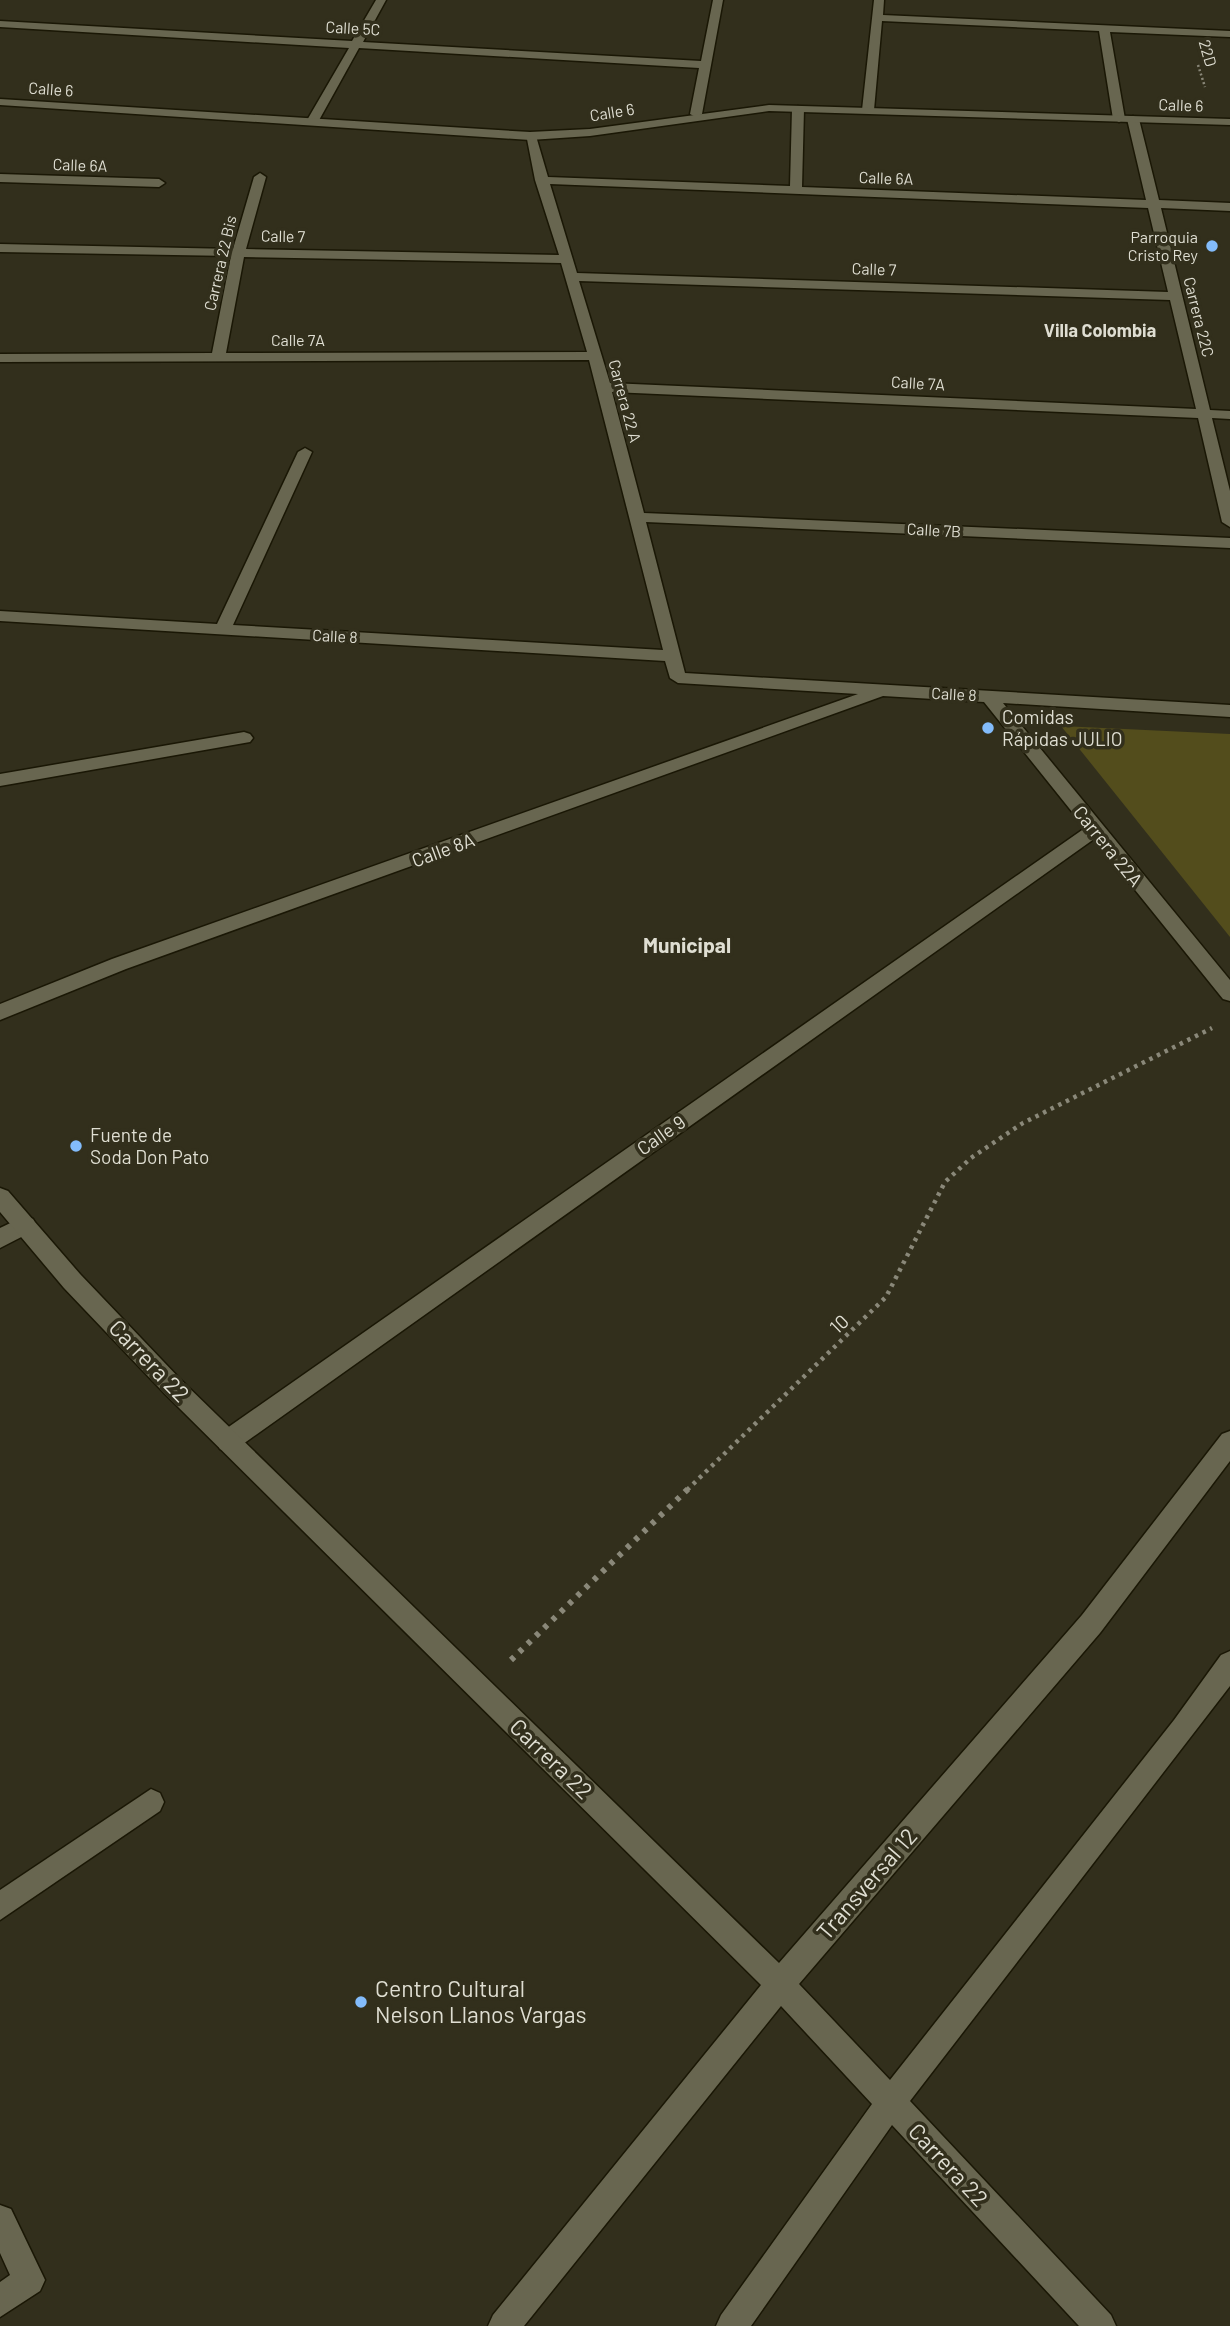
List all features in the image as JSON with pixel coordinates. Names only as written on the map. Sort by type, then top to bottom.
[{"type":"street","points":[[312,122],[381,0]]},
{"type":"street","points":[[696,114],[718,0]]},
{"type":"street","points":[[868,110],[879,0]]},
{"type":"street","points":[[877,18],[1230,34]]},
{"type":"street","name":"Calle 5C","points":[[0,24],[704,65]]},
{"type":"street","points":[[1104,29],[1119,119]]},
{"type":"street","name":"Calle 6","points":[[0,102],[530,136],[574,134],[735,110],[868,110],[1230,122]]},
{"type":"street","points":[[796,190],[798,109]]},
{"type":"street","name":"Carrera 22C","points":[[1133,120],[1230,522]]},
{"type":"street","name":"Carrera 22 A","points":[[530,136],[604,387],[670,656],[678,678]]},
{"type":"street","name":"Carrera 22 Bis","points":[[218,358],[238,253],[260,177]]},
{"type":"street","name":"Calle 6A","points":[[0,178],[159,183]]},
{"type":"street","name":"Calle 6A","points":[[541,180],[1230,206]]},
{"type":"street","name":"Calle 7","points":[[0,248],[565,258]]},
{"type":"street","name":"Calle 7","points":[[571,277],[1176,296]]},
{"type":"street","name":"Calle 7A","points":[[0,358],[595,356]]},
{"type":"street","name":"Calle 7A","points":[[604,387],[1230,415]]},
{"type":"street","points":[[222,630],[305,452]]},
{"type":"street","name":"Calle 7B","points":[[638,517],[1230,542]]},
{"type":"street","name":"Calle 8","points":[[0,616],[670,656]]},
{"type":"street","name":"Calle 8","points":[[678,678],[1230,711]]},
{"type":"street","name":"Calle 8A","points":[[0,1012],[119,964],[886,690]]},
{"type":"street","name":"Carrera 22A","points":[[988,696],[1230,994]]},
{"type":"street","points":[[0,780],[244,738]]},
{"type":"street","name":"Calle 9","points":[[228,1441],[1095,830]]},
{"type":"street","name":"Carrera 22","points":[[0,1196],[72,1281],[228,1441],[780,1984],[1100,2326]]},
{"type":"street","points":[[0,1239],[25,1225]]},
{"type":"street","name":"Transversal 12","points":[[504,2326],[780,1984],[1091,1624],[1230,1442]]},
{"type":"street","points":[[732,2326],[890,2103],[1183,1729],[1230,1664]]},
{"type":"street","points":[[0,1906],[151,1802]]},
{"type":"street","points":[[0,2220],[29,2280],[0,2301]]},
{"type":"path","name":"22D","points":[[1189,32],[1214,122]]},
{"type":"path","name":"10","points":[[480,1690],[886,1297],[945,1182],[971,1158],[1023,1123],[1218,1025]]},
{"type":"shaded area","points":[[1061,726],[1230,734],[1230,937]]},
{"type":"place","name":"Parroquia Cristo Rey","points":[[1212,246]]},
{"type":"place","name":"Comidas Rápidas JULIO","points":[[988,728]]},
{"type":"place","name":"Fuente de Soda Don Pato","points":[[76,1146]]},
{"type":"place","name":"Centro Cultural Nelson Llanos Vargas","points":[[361,2002]]},
{"type":"district","name":"Villa Colombia","points":[[1100,331]]},
{"type":"district","name":"Municipal","points":[[687,946]]}]
